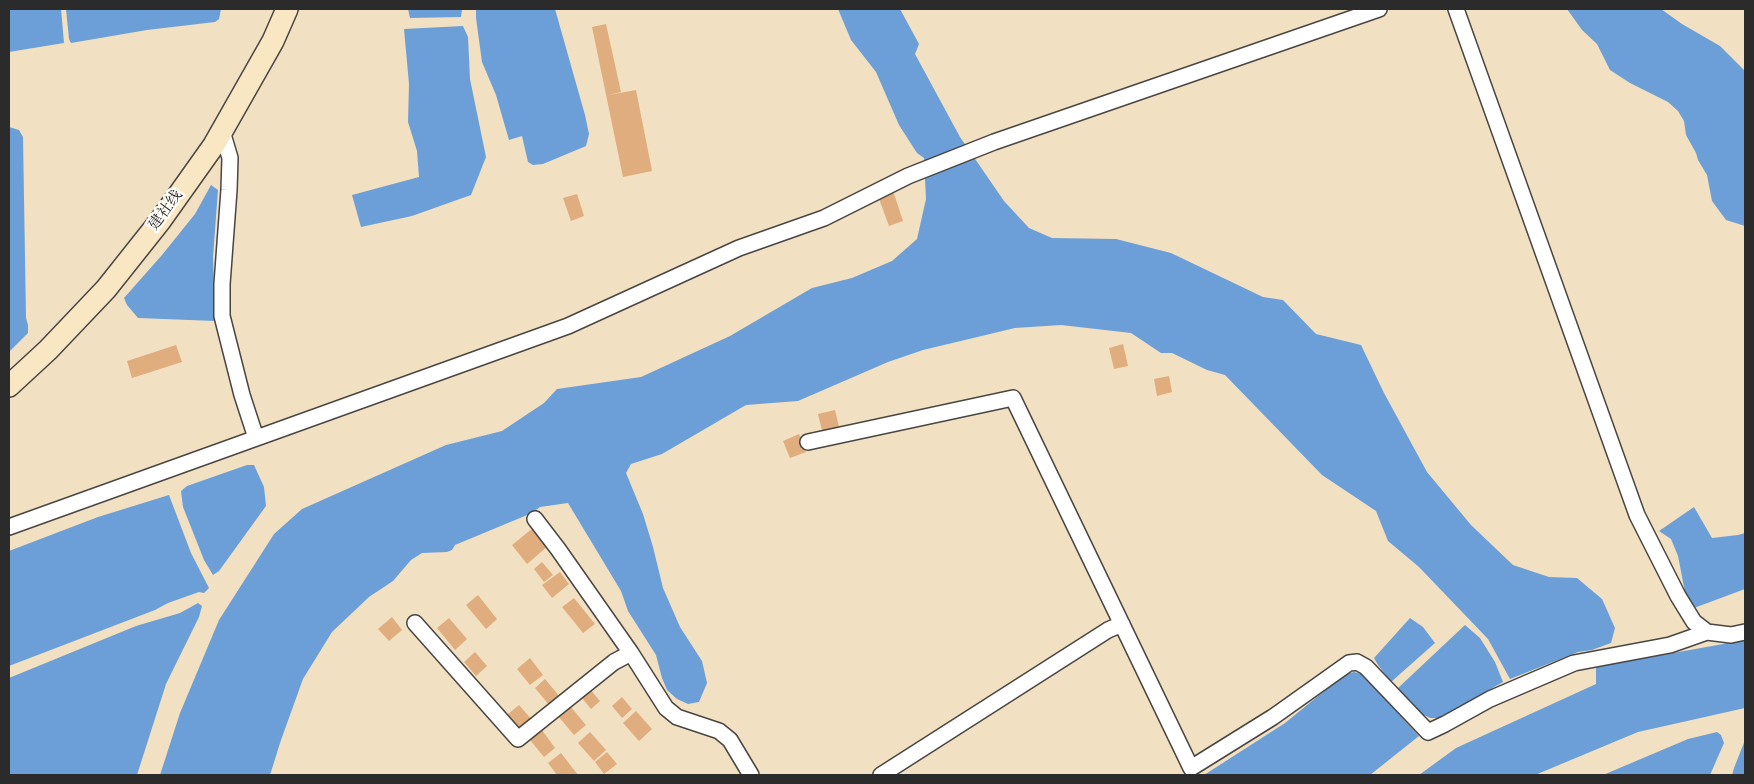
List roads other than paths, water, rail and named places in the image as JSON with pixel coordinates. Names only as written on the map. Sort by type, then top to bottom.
[{"type":"main road","name":"建社线","points":[[9,386],[48,350],[106,288],[160,221],[214,145],[273,41],[287,9]]},
{"type":"street","points":[[9,527],[568,326],[739,248],[824,218],[908,176],[994,142],[1379,9]]},
{"type":"street","points":[[1456,9],[1637,515],[1678,596],[1694,622],[1707,632]]},
{"type":"street","points":[[222,131],[230,158],[222,284],[222,316],[242,395],[256,438]]},
{"type":"street","points":[[808,442],[1013,398],[1191,768],[1274,717],[1349,663],[1357,662],[1366,667],[1428,732],[1490,699],[1574,663],[1670,644],[1707,632],[1731,635],[1745,632]]},
{"type":"street","points":[[535,519],[631,653],[666,708],[677,717],[719,731],[730,740],[752,775]]},
{"type":"street","points":[[415,623],[518,739],[614,662],[631,653]]},
{"type":"street","points":[[881,775],[1108,630],[1122,624]]},
{"type":"water","points":[[9,9],[61,9],[64,43],[9,52]]},
{"type":"water","points":[[66,9],[221,9],[219,19],[215,22],[147,30],[71,43]]},
{"type":"water","points":[[408,9],[462,9],[461,17],[410,18]]},
{"type":"water","points":[[476,9],[555,9],[585,115],[589,134],[586,146],[543,164],[533,165],[528,162],[522,136],[509,140],[496,95],[482,62]]},
{"type":"water","points":[[838,9],[900,9],[919,44],[915,54],[960,137],[1004,201],[1029,228],[1052,238],[1116,239],[1171,253],[1263,297],[1283,300],[1316,334],[1361,345],[1384,393],[1427,472],[1471,525],[1513,565],[1549,577],[1577,578],[1602,599],[1615,628],[1611,643],[1592,650],[1578,652],[1510,679],[1488,639],[1419,567],[1388,541],[1376,511],[1322,475],[1225,375],[1207,370],[1172,353],[1161,353],[1131,333],[1061,325],[1015,328],[923,350],[888,362],[798,401],[746,405],[662,454],[631,464],[626,473],[643,514],[663,588],[680,627],[702,661],[707,683],[699,702],[688,704],[677,699],[667,690],[656,655],[628,611],[621,591],[568,503],[540,507],[532,513],[455,545],[452,550],[447,552],[422,553],[411,560],[393,581],[369,597],[332,632],[303,679],[270,775],[160,775],[180,713],[219,620],[274,534],[302,509],[446,445],[502,431],[544,403],[557,389],[641,377],[730,336],[812,288],[852,278],[892,261],[917,239],[926,199],[924,158],[917,153],[899,125],[876,72],[851,40]]},
{"type":"water","points":[[1567,9],[1661,9],[1682,24],[1720,46],[1745,71],[1745,226],[1726,220],[1712,201],[1707,175],[1686,135],[1684,121],[1678,111],[1668,102],[1630,83],[1610,70],[1597,44],[1582,30]]},
{"type":"water","points":[[463,26],[468,37],[470,79],[486,157],[471,195],[412,216],[361,227],[352,195],[419,177],[417,151],[408,122],[409,84],[404,29]]},
{"type":"water","points":[[9,127],[19,130],[23,137],[26,318],[28,333],[9,352]]},
{"type":"water","points":[[211,185],[218,190],[213,257],[215,321],[138,318],[127,305],[124,298],[195,214]]},
{"type":"water","points":[[247,465],[254,465],[264,487],[266,506],[219,571],[213,575],[204,560],[183,507],[181,491],[187,486]]},
{"type":"water","points":[[169,495],[191,553],[209,588],[204,593],[199,592],[168,603],[155,610],[9,666],[9,551],[98,517]]},
{"type":"water","points":[[1694,507],[1712,538],[1745,533],[1745,589],[1694,608],[1691,606],[1685,592],[1678,556],[1671,539],[1659,531]]},
{"type":"water","points":[[198,603],[202,606],[199,617],[166,684],[137,775],[9,775],[9,678],[136,626],[180,613]]},
{"type":"water","points":[[1410,618],[1423,627],[1435,643],[1391,682],[1374,658]]},
{"type":"water","points":[[1465,625],[1480,638],[1495,662],[1503,682],[1439,718],[1430,718],[1420,713],[1397,689]]},
{"type":"water","points":[[1745,640],[1745,708],[1638,732],[1535,775],[1419,775],[1456,748],[1596,684],[1596,667]]},
{"type":"water","points":[[1354,672],[1362,674],[1419,736],[1370,775],[1204,775],[1285,723],[1344,675]]},
{"type":"water","points":[[1717,732],[1721,735],[1724,743],[1710,775],[1603,775],[1688,739]]},
{"type":"water","points":[[1745,740],[1745,775],[1732,775],[1734,768]]}]
